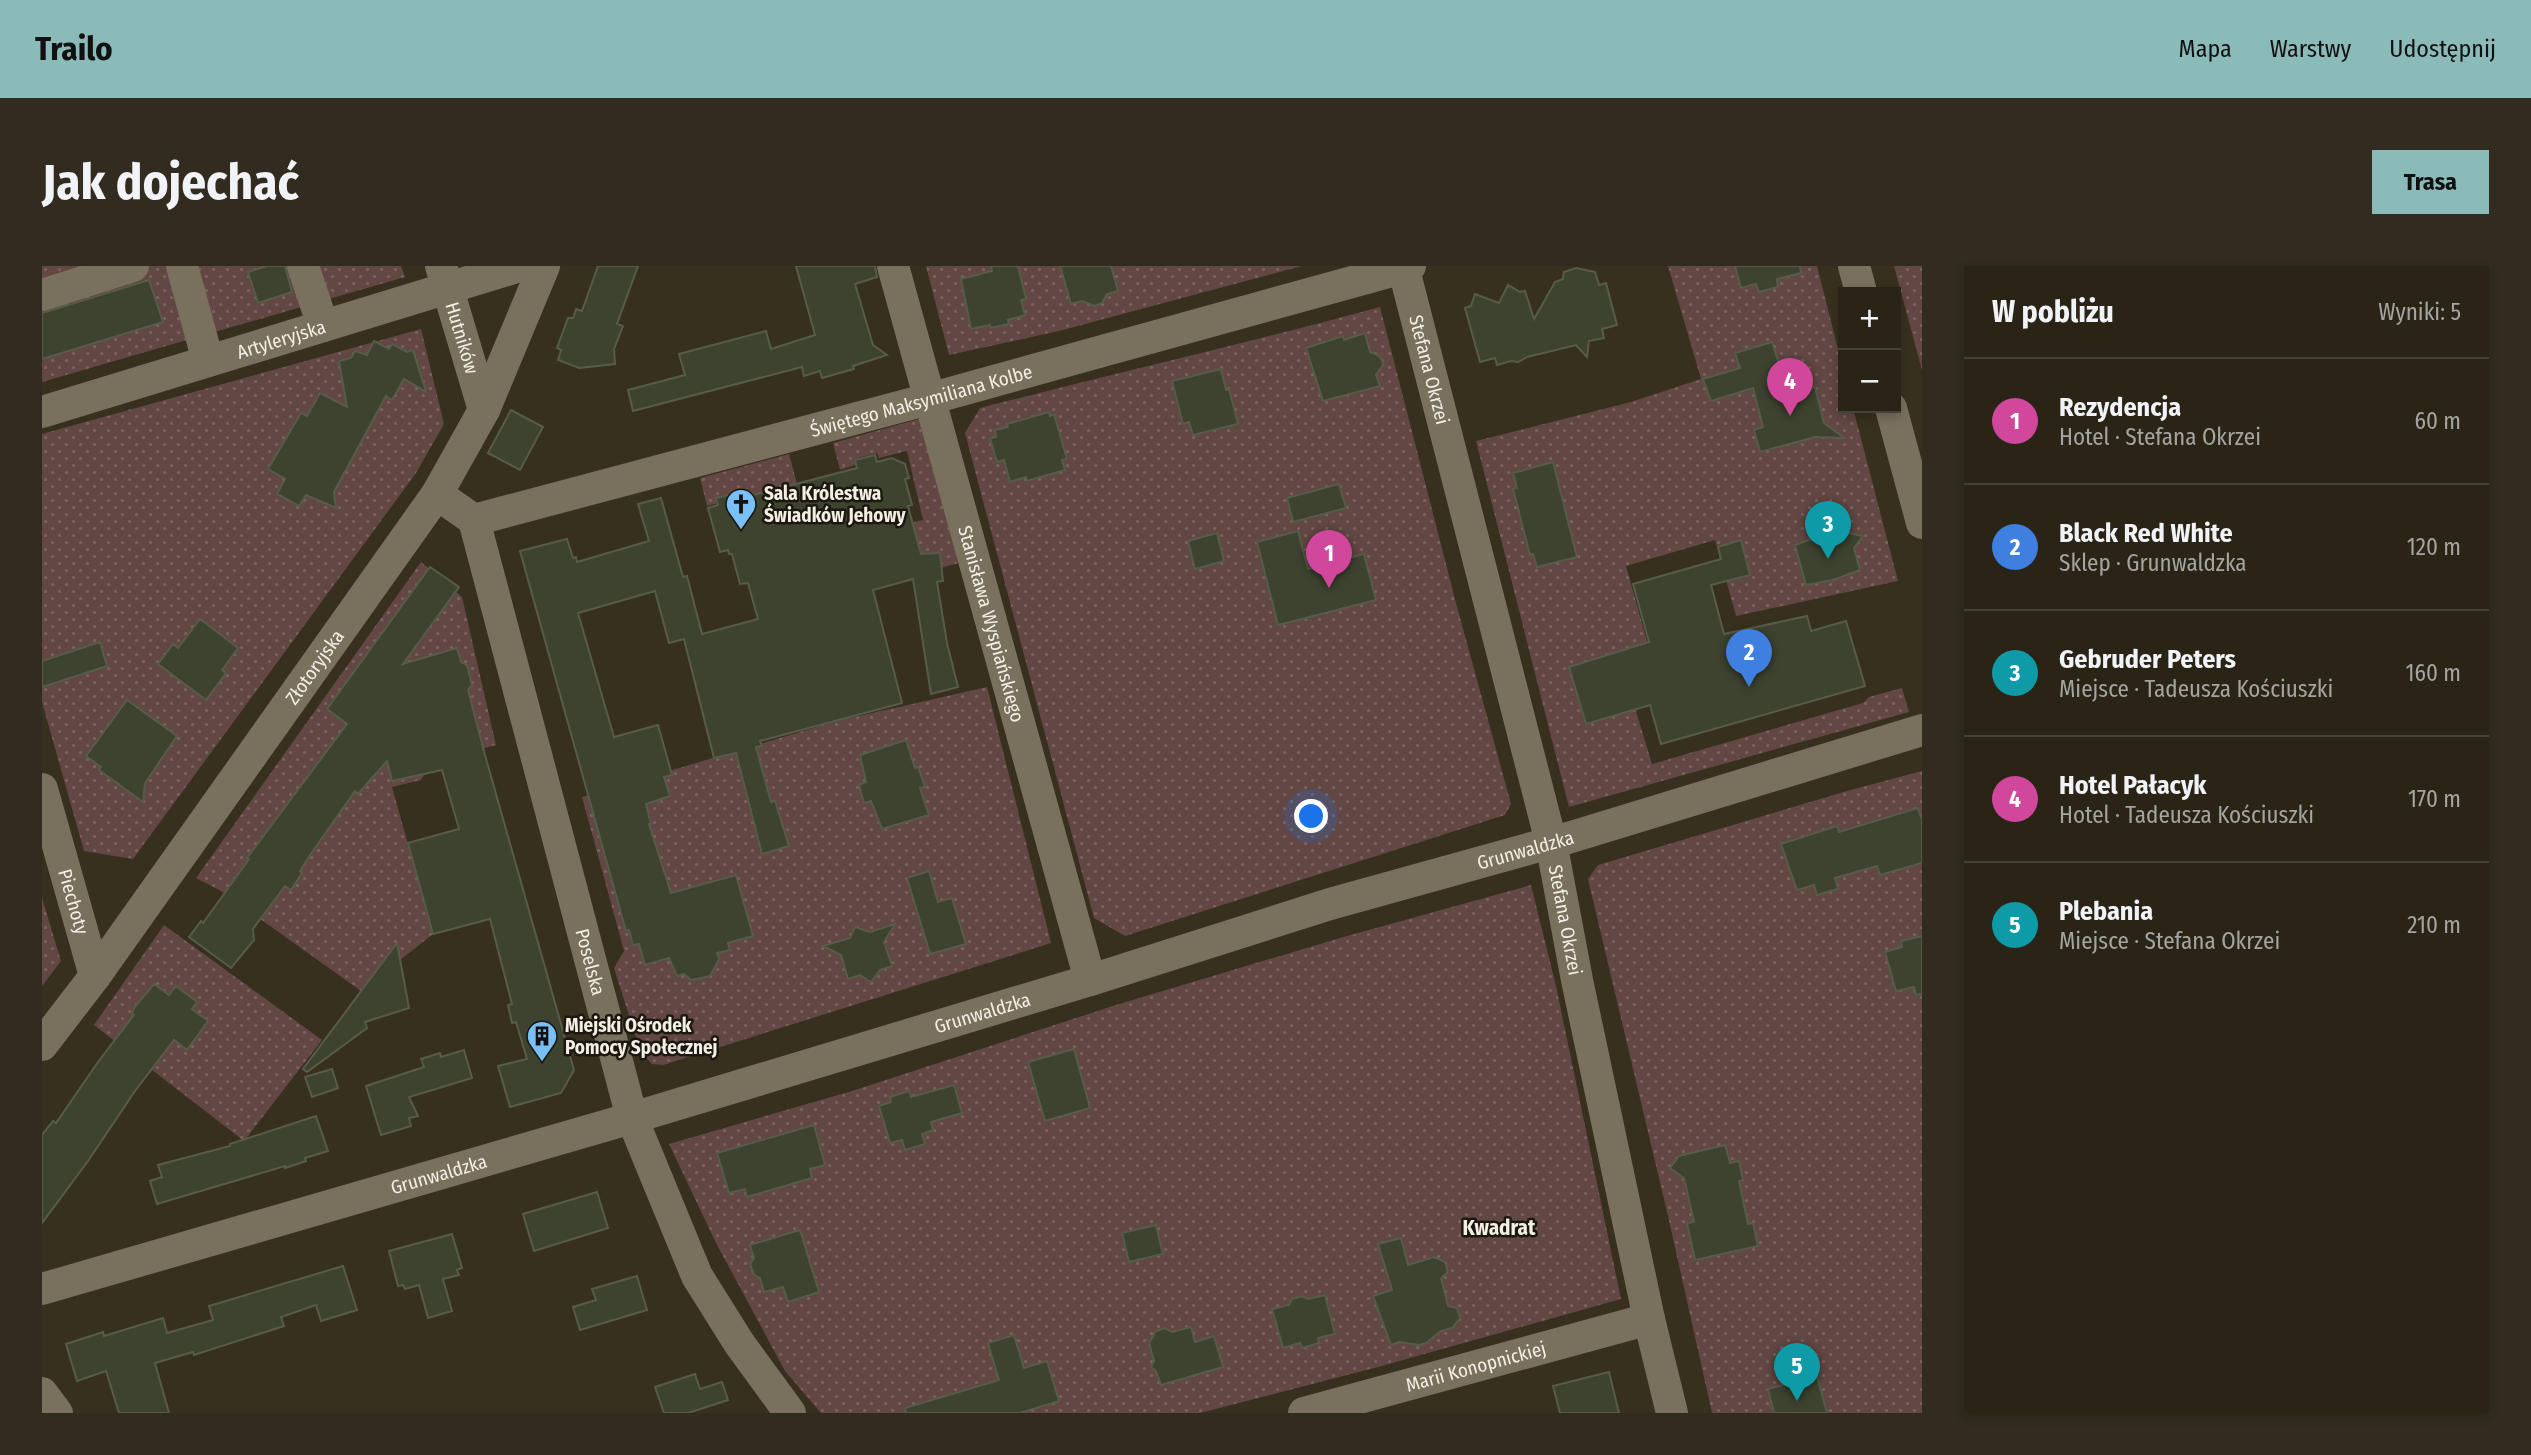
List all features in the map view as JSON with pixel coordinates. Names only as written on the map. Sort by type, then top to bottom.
[{"type":"street","points":[[42,295],[133,266]]},
{"type":"street","points":[[183,266],[208,361]]},
{"type":"street","points":[[303,266],[323,326]]},
{"type":"street","name":"Artyleryjska","points":[[42,412],[323,326],[444,277],[520,266]]},
{"type":"street","name":"Złotoryjska","points":[[42,1045],[95,976],[437,494],[484,410],[544,266]]},
{"type":"street","name":"Stanisława Wyspiańskiego","points":[[893,266],[1090,980]]},
{"type":"street","points":[[1854,266],[1860,287]]},
{"type":"street","name":"Świętego Maksymiliana Kolbe","points":[[474,520],[929,399],[1406,267]]},
{"type":"street","name":"Stefana Okrzei","points":[[1406,267],[1551,842],[1577,980],[1649,1319],[1672,1413]]},
{"type":"street","name":"Hutników","points":[[444,277],[484,410]]},
{"type":"street","points":[[1892,413],[1922,523]]},
{"type":"street","points":[[437,494],[474,520]]},
{"type":"street","name":"Poselska","points":[[474,520],[632,1118],[697,1276],[739,1343],[790,1413]]},
{"type":"street","name":"Grunwaldzka","points":[[42,1289],[632,1118],[1090,980],[1330,904],[1551,842],[1922,730]]},
{"type":"street","name":"Piechoty","points":[[42,789],[95,976]]},
{"type":"street","name":"Marii Konopnickiej","points":[[1304,1413],[1649,1319]]},
{"type":"street","points":[[42,1394],[57,1413]]},
{"type":"shaded area","points":[[42,266],[401,266],[405,277],[42,382]]},
{"type":"shaded area","points":[[926,266],[1302,266],[1059,331],[949,355]]},
{"type":"shaded area","points":[[1668,266],[1817,266],[1838,349],[1838,413],[1854,413],[1898,581],[1736,616],[1715,540],[1626,566],[1656,673],[1627,682],[1652,764],[1863,703],[1869,697],[1902,688],[1909,712],[1569,807],[1476,441],[1631,402],[1701,379]]},
{"type":"shaded area","points":[[1894,266],[1922,266],[1922,370],[1901,287]]},
{"type":"shaded area","points":[[1380,307],[1511,804],[1505,815],[1125,936],[1094,918],[965,433],[980,408]]},
{"type":"shaded area","points":[[421,329],[444,424],[416,473],[133,859],[84,851],[42,702],[42,434]]},
{"type":"shaded area","points":[[919,419],[959,563],[871,586],[858,535],[923,520],[907,451],[879,458],[877,453],[854,459],[855,465],[840,470],[833,443]]},
{"type":"shaded area","points":[[789,454],[833,617],[774,571],[753,494],[707,506],[700,478]]},
{"type":"shaded area","points":[[421,562],[462,597],[496,745],[432,762],[421,780],[392,787],[433,934],[361,991],[221,891],[196,878]]},
{"type":"shaded area","points":[[987,687],[1051,943],[663,1065],[652,1064],[641,1053],[614,968],[624,951],[582,797],[837,721]]},
{"type":"shaded area","points":[[1922,771],[1922,1413],[1712,1413],[1588,879],[1598,865]]},
{"type":"shaded area","points":[[1531,885],[1556,986],[1621,1299],[1378,1367],[1200,1413],[821,1413],[785,1371],[716,1243],[669,1144],[852,1091],[1116,1005],[1340,938]]},
{"type":"shaded area","points":[[42,898],[61,961],[42,986]]},
{"type":"shaded area","points":[[164,925],[322,1040],[244,1141],[94,1025]]},
{"type":"building","points":[[267,266],[285,266],[292,292],[258,303],[248,272]]},
{"type":"building","points":[[598,266],[638,266],[617,324],[623,326],[614,349],[615,364],[579,368],[558,360],[561,350],[557,348],[568,318],[573,318],[576,309],[582,311]]},
{"type":"building","points":[[796,266],[875,266],[877,277],[855,284],[873,345],[887,355],[853,366],[854,369],[822,378],[820,371],[804,376],[802,367],[633,411],[628,390],[685,375],[679,354],[766,331],[771,349],[815,335]]},
{"type":"building","points":[[991,266],[1018,266],[1026,299],[1021,300],[1025,315],[1008,320],[1009,324],[971,329],[961,279],[992,271]]},
{"type":"building","points":[[1060,266],[1111,266],[1118,291],[1107,294],[1102,303],[1095,306],[1082,301],[1071,304]]},
{"type":"building","points":[[1735,266],[1800,266],[1801,273],[1777,279],[1778,287],[1759,292],[1756,284],[1741,288]]},
{"type":"building","points":[[1576,268],[1595,272],[1599,285],[1606,283],[1617,325],[1602,329],[1604,338],[1589,341],[1587,357],[1576,345],[1527,357],[1518,362],[1497,365],[1495,358],[1480,362],[1465,308],[1471,306],[1475,294],[1499,303],[1508,285],[1520,292],[1525,291],[1534,319],[1555,282],[1563,279],[1564,272]]},
{"type":"building","points":[[149,280],[163,322],[42,359],[42,313]]},
{"type":"building","points":[[1365,333],[1370,352],[1382,360],[1383,365],[1376,375],[1380,386],[1323,401],[1306,348],[1343,336],[1344,340]]},
{"type":"building","points":[[374,341],[389,349],[392,344],[407,352],[413,350],[426,392],[404,379],[392,400],[386,396],[334,492],[336,508],[306,495],[299,506],[277,494],[285,479],[268,469],[301,413],[307,416],[320,393],[347,407],[339,361],[351,358],[355,351],[367,355]]},
{"type":"building","points":[[1772,342],[1783,376],[1807,369],[1812,388],[1815,387],[1824,423],[1844,438],[1815,437],[1760,452],[1754,430],[1763,427],[1753,388],[1711,401],[1703,379],[1740,368],[1735,353]]},
{"type":"building","points":[[1221,369],[1238,424],[1193,435],[1189,422],[1183,424],[1172,381]]},
{"type":"building","points":[[511,410],[543,427],[520,470],[488,453]]},
{"type":"building","points":[[1049,412],[1050,416],[1054,414],[1067,459],[1062,460],[1065,470],[1027,481],[1026,477],[1010,482],[1004,460],[997,462],[990,438],[996,437],[995,430],[1008,427],[1007,424]]},
{"type":"building","points":[[875,455],[877,462],[892,458],[905,464],[909,478],[905,479],[912,505],[908,506],[921,554],[940,553],[943,581],[937,582],[947,643],[958,687],[931,694],[913,579],[873,590],[902,703],[760,741],[762,746],[756,747],[771,802],[775,801],[789,846],[762,854],[736,753],[714,758],[684,639],[669,643],[655,591],[578,613],[614,737],[658,725],[672,775],[664,777],[670,796],[646,804],[649,824],[671,893],[736,875],[753,936],[728,943],[730,950],[717,953],[719,959],[710,976],[691,980],[684,974],[677,976],[669,958],[645,965],[639,944],[633,945],[629,930],[626,931],[520,551],[567,539],[577,562],[649,541],[638,504],[661,498],[683,577],[687,576],[702,634],[758,619],[748,583],[740,584],[732,554],[729,554],[728,550],[720,552],[708,508],[718,505],[716,498],[745,491],[754,495],[857,468],[855,460]]},
{"type":"building","points":[[1553,462],[1577,557],[1537,567],[1533,554],[1530,555],[1513,489],[1517,488],[1513,473]]},
{"type":"building","points":[[1339,484],[1346,508],[1293,522],[1287,498]]},
{"type":"building","points":[[1840,526],[1842,532],[1863,536],[1854,548],[1860,570],[1833,580],[1806,585],[1795,545],[1823,535],[1822,531]]},
{"type":"building","points":[[1298,531],[1308,569],[1364,554],[1376,600],[1278,625],[1257,542]]},
{"type":"building","points":[[1217,533],[1224,561],[1195,569],[1188,541]]},
{"type":"building","points":[[1741,540],[1750,575],[1711,585],[1724,634],[1807,616],[1811,631],[1846,621],[1865,686],[1661,744],[1650,705],[1586,724],[1569,667],[1649,642],[1633,584],[1721,559],[1718,547]]},
{"type":"building","points":[[430,567],[459,587],[403,664],[457,648],[461,662],[467,665],[472,685],[468,690],[485,755],[574,1070],[561,1093],[510,1107],[498,1066],[527,1059],[516,1022],[512,1023],[508,1005],[512,1004],[490,919],[433,934],[408,843],[459,829],[442,770],[392,781],[387,761],[358,794],[355,791],[308,858],[291,890],[285,886],[253,929],[254,940],[231,968],[189,937],[201,921],[203,923],[249,859],[247,858],[347,724],[327,709]]},
{"type":"building","points":[[200,619],[238,648],[222,670],[226,673],[206,700],[158,664],[173,644],[178,648]]},
{"type":"building","points":[[100,642],[107,666],[42,687],[42,661]]},
{"type":"building","points":[[127,700],[177,736],[145,783],[143,802],[99,770],[101,767],[86,756]]},
{"type":"building","points":[[906,740],[915,768],[918,767],[925,787],[920,788],[929,815],[882,829],[871,801],[864,803],[859,785],[866,782],[860,755]]},
{"type":"building","points":[[1918,808],[1922,820],[1922,863],[1880,875],[1877,866],[1835,878],[1838,889],[1817,895],[1814,885],[1797,890],[1781,844],[1837,826],[1839,832]]},
{"type":"building","points":[[929,871],[938,902],[952,898],[966,944],[930,954],[907,878]]},
{"type":"building","points":[[895,924],[884,942],[892,966],[880,970],[871,982],[860,975],[848,979],[841,955],[823,946],[850,938],[855,927],[870,932]]},
{"type":"building","points":[[1922,936],[1922,994],[1916,995],[1914,987],[1896,991],[1885,952],[1902,947],[1901,941]]},
{"type":"building","points":[[397,943],[409,1008],[365,1022],[367,1028],[307,1072],[303,1069]]},
{"type":"building","points":[[154,984],[169,995],[176,986],[197,1002],[192,1009],[208,1021],[187,1050],[174,1040],[42,1223],[42,1135],[53,1121],[56,1123],[134,1015],[134,1008]]},
{"type":"building","points":[[1074,1049],[1090,1108],[1045,1121],[1028,1062]]},
{"type":"building","points":[[464,1050],[472,1078],[409,1097],[418,1116],[409,1118],[411,1126],[381,1135],[366,1086],[424,1067],[421,1059],[440,1053],[441,1057]]},
{"type":"building","points":[[332,1069],[338,1088],[312,1097],[305,1077]]},
{"type":"building","points":[[954,1085],[962,1113],[931,1122],[933,1130],[922,1134],[925,1144],[905,1150],[902,1140],[890,1143],[879,1106],[891,1102],[890,1097],[909,1091],[911,1097]]},
{"type":"building","points":[[316,1116],[328,1151],[285,1168],[157,1204],[150,1181],[162,1177],[158,1165],[230,1146]]},
{"type":"building","points":[[814,1125],[825,1165],[810,1169],[812,1178],[747,1197],[745,1189],[729,1193],[717,1153]]},
{"type":"building","points":[[1725,1145],[1730,1163],[1739,1161],[1743,1180],[1739,1181],[1748,1224],[1753,1223],[1758,1246],[1695,1260],[1687,1223],[1694,1222],[1684,1178],[1670,1168],[1679,1156]]},
{"type":"building","points":[[597,1192],[608,1228],[534,1251],[523,1214]]},
{"type":"building","points":[[1156,1225],[1163,1254],[1129,1262],[1122,1233]]},
{"type":"building","points":[[800,1230],[819,1292],[788,1302],[783,1287],[764,1292],[760,1278],[754,1275],[750,1264],[754,1258],[750,1245]]},
{"type":"building","points":[[452,1234],[462,1268],[457,1270],[459,1275],[443,1279],[452,1311],[428,1318],[419,1285],[405,1289],[403,1285],[398,1286],[389,1251]]},
{"type":"building","points":[[1401,1238],[1408,1265],[1434,1257],[1445,1262],[1448,1272],[1441,1278],[1448,1306],[1457,1308],[1460,1318],[1452,1328],[1441,1331],[1419,1345],[1399,1342],[1391,1345],[1373,1296],[1392,1290],[1378,1244]]},
{"type":"building","points":[[343,1266],[357,1310],[321,1321],[316,1305],[281,1317],[284,1326],[194,1355],[193,1352],[155,1363],[169,1413],[119,1413],[106,1371],[77,1381],[66,1344],[103,1332],[104,1336],[163,1318],[167,1333],[213,1320],[209,1306]]},
{"type":"building","points":[[637,1276],[647,1310],[580,1330],[573,1307],[596,1300],[592,1289]]},
{"type":"building","points":[[1325,1295],[1335,1334],[1318,1338],[1319,1343],[1302,1348],[1300,1343],[1283,1348],[1272,1309],[1289,1305],[1292,1299],[1302,1296],[1308,1299]]},
{"type":"building","points":[[1191,1327],[1195,1342],[1214,1336],[1223,1367],[1161,1385],[1156,1371],[1151,1367],[1154,1361],[1149,1343],[1156,1331],[1165,1328],[1172,1332]]},
{"type":"building","points":[[1014,1335],[1024,1368],[1047,1361],[1059,1401],[1020,1413],[906,1413],[905,1408],[999,1380],[988,1343]]},
{"type":"building","points":[[1609,1372],[1619,1413],[1560,1413],[1553,1386]]},
{"type":"building","points":[[695,1374],[700,1389],[722,1382],[728,1400],[688,1413],[664,1413],[655,1387]]},
{"type":"building","points":[[1817,1376],[1827,1413],[1774,1413],[1768,1389]]},
{"type":"place","name":"Hotel Pałacyk","points":[[1790,416]]},
{"type":"place","name":"Sala Królestwa Świadków Jehowy","points":[[741,531]]},
{"type":"place","name":"Gebruder Peters","points":[[1828,559]]},
{"type":"place","name":"Rezydencja","points":[[1329,588]]},
{"type":"place","name":"Black Red White","points":[[1749,687]]},
{"type":"place","name":"Miejski Ośrodek Pomocy Społecznej","points":[[542,1063]]},
{"type":"place","name":"Plebania","points":[[1797,1401]]},
{"type":"district","name":"Kwadrat","points":[[1499,1228]]}]
